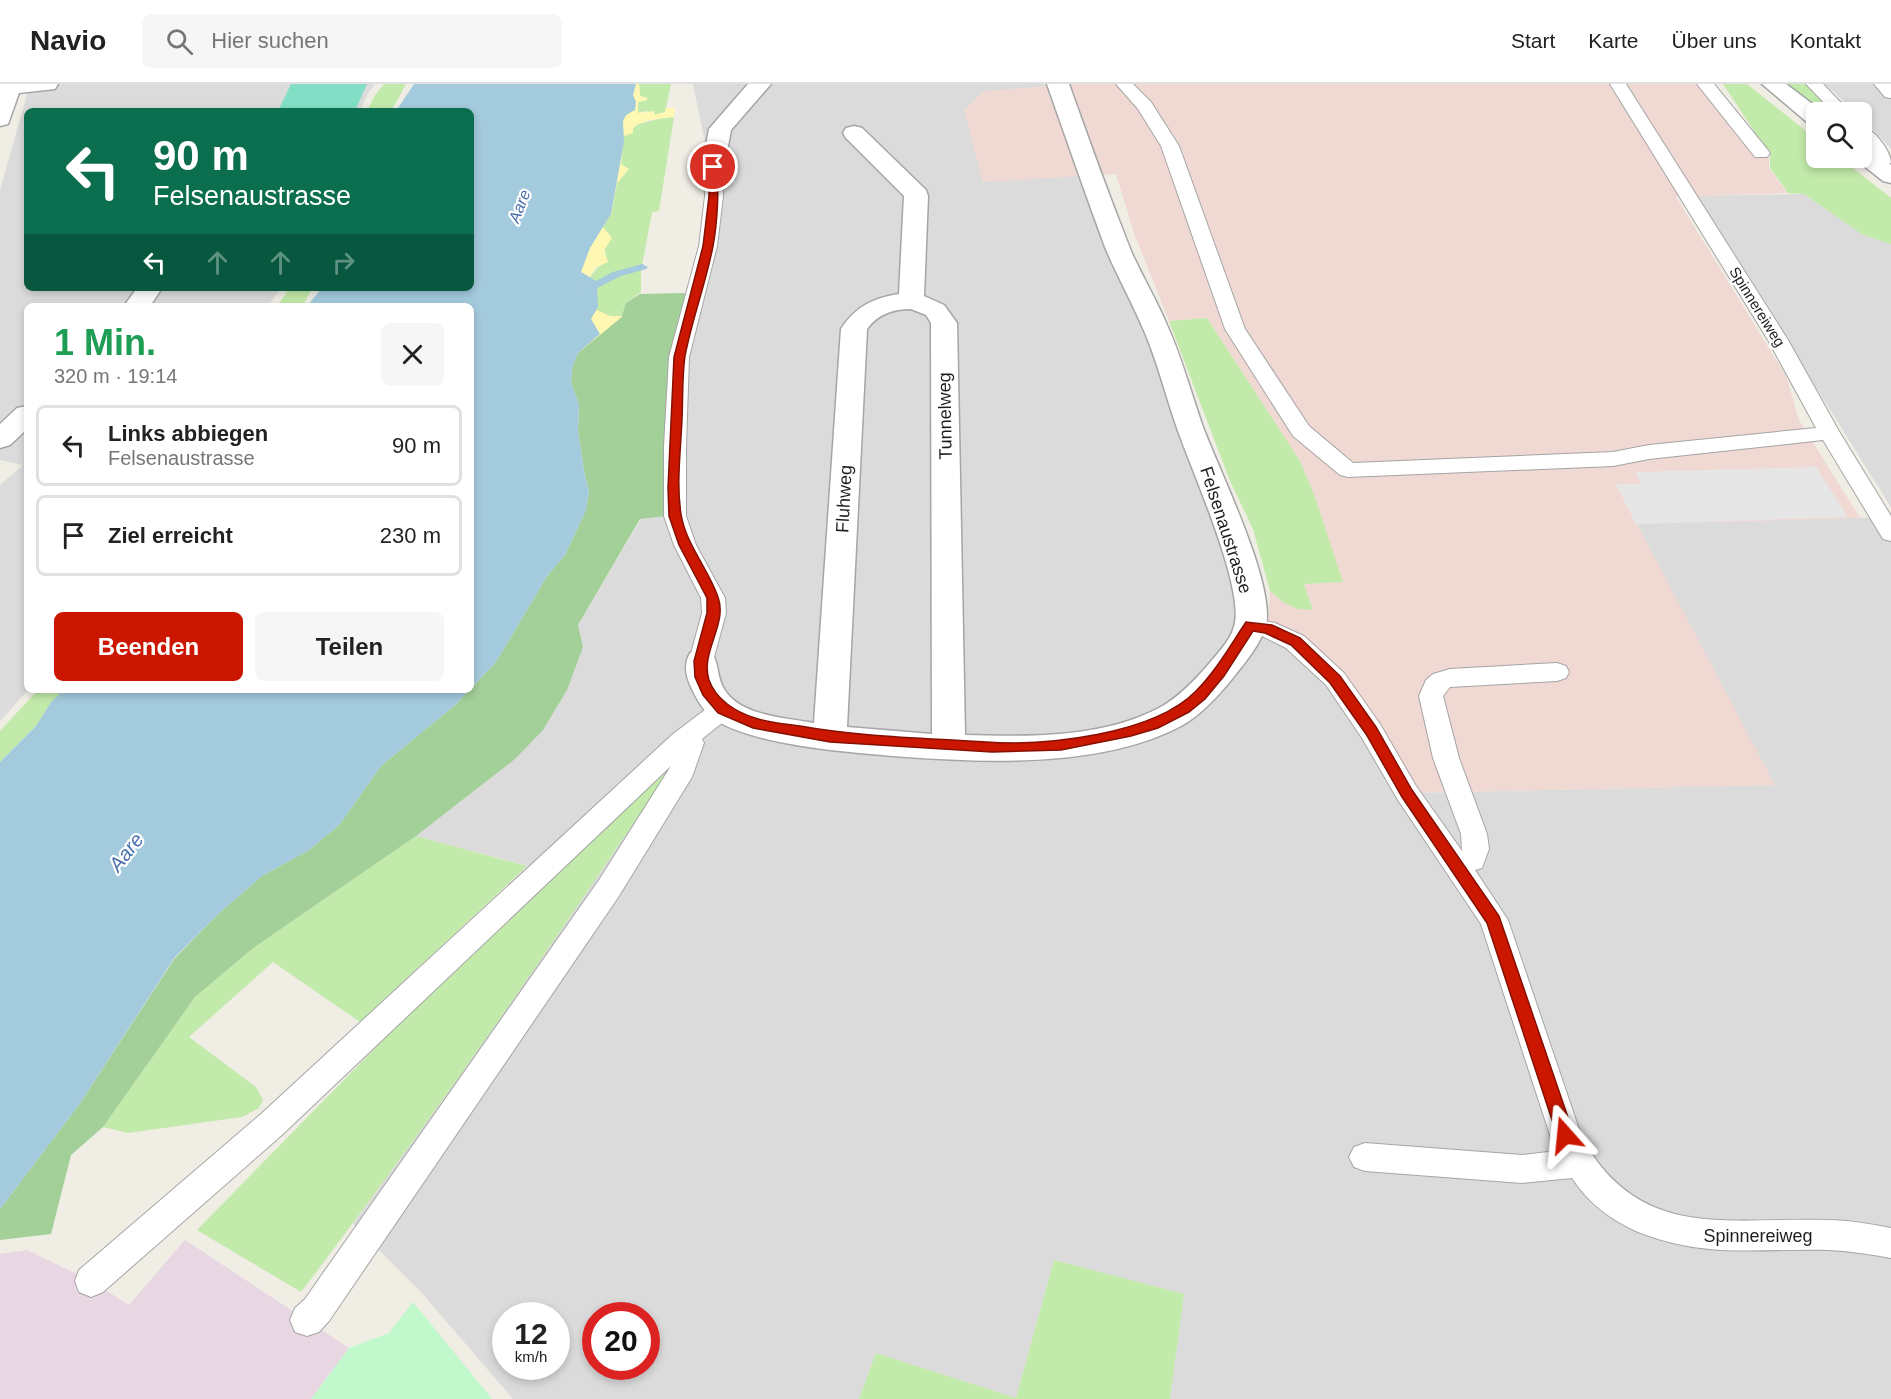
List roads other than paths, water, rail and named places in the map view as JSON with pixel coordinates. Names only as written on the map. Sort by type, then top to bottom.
[{"type":"street","points":[[0,119],[10,86],[47,84]]},
{"type":"street","points":[[713,167],[720,129],[760,84]]},
{"type":"street","name":"Felsenaustrasse","points":[[1058,84],[1129,274],[1154,322],[1220,503],[1242,570],[1252,613],[1250,626]]},
{"type":"street","points":[[1773,84],[1806,110]]},
{"type":"street","points":[[854,133],[914,190],[911,301]]},
{"type":"street","points":[[1872,162],[1891,176]]},
{"type":"street","points":[[138,303],[148,291]]},
{"type":"street","name":"Fluhweg","points":[[830,737],[854,329],[858,322],[873,310],[892,303],[911,301]]},
{"type":"street","name":"Tunnelweg","points":[[911,301],[930,306],[941,315],[944,323],[949,745]]},
{"type":"street","points":[[0,439],[24,417]]},
{"type":"street","points":[[701,661],[705,685],[723,709],[753,723],[830,737],[1028,748],[1061,745],[1131,731],[1154,725],[1184,709],[1219,673],[1250,626]]},
{"type":"lane","points":[[1124,84],[1145,106],[1170,146],[1235,329],[1300,431],[1348,470],[1613,459],[1649,452],[1829,433]]},
{"type":"lane","name":"Spinnereiweg","points":[[1618,84],[1778,340],[1829,433],[1891,534]]},
{"type":"lane","points":[[1705,84],[1761,153]]},
{"type":"lane","points":[[1815,84],[1832,102]]},
{"type":"lane","points":[[1882,84],[1891,93]]},
{"type":"lane","points":[[1872,143],[1885,159],[1872,158]]},
{"type":"lane","points":[[701,661],[714,613],[713,598],[685,545],[675,516],[675,447],[679,357],[708,246],[714,196],[713,167]]},
{"type":"lane","name":"Spinnereiweg","points":[[1250,626],[1267,628],[1295,642],[1335,680],[1371,731],[1407,794],[1494,920],[1565,1135],[1578,1163],[1592,1182],[1620,1206],[1650,1223],[1673,1231],[1729,1238],[1834,1236],[1870,1238],[1891,1243]]},
{"type":"lane","points":[[1457,864],[1472,860],[1476,849],[1474,834],[1446,758],[1435,719],[1431,696],[1435,686],[1442,680],[1450,678],[1557,672]]},
{"type":"lane","points":[[91,1281],[272,1124],[630,788],[723,709]]},
{"type":"lane","points":[[307,1320],[317,1310],[609,888],[683,770],[691,743],[688,737]]},
{"type":"lane","points":[[1365,1157],[1522,1169],[1578,1163]]},
{"type":"water","name":"Aare","points":[[414,84],[636,84],[633,95],[636,102],[635,110],[626,115],[623,121],[624,142],[611,214],[590,248],[581,272],[602,284],[597,288],[598,307],[591,319],[600,334],[578,353],[572,368],[571,383],[579,404],[578,432],[589,491],[586,510],[565,555],[547,576],[496,662],[474,685],[474,303],[310,303],[320,291],[474,291],[474,108],[398,108]]},
{"type":"water","name":"Aare","points":[[61,693],[466,693],[455,705],[381,766],[339,825],[309,850],[262,876],[217,915],[175,957],[78,1106],[0,1209],[0,762],[36,726],[51,702]]},
{"type":"waterway","points":[[581,292],[617,274],[642,267]]}]
